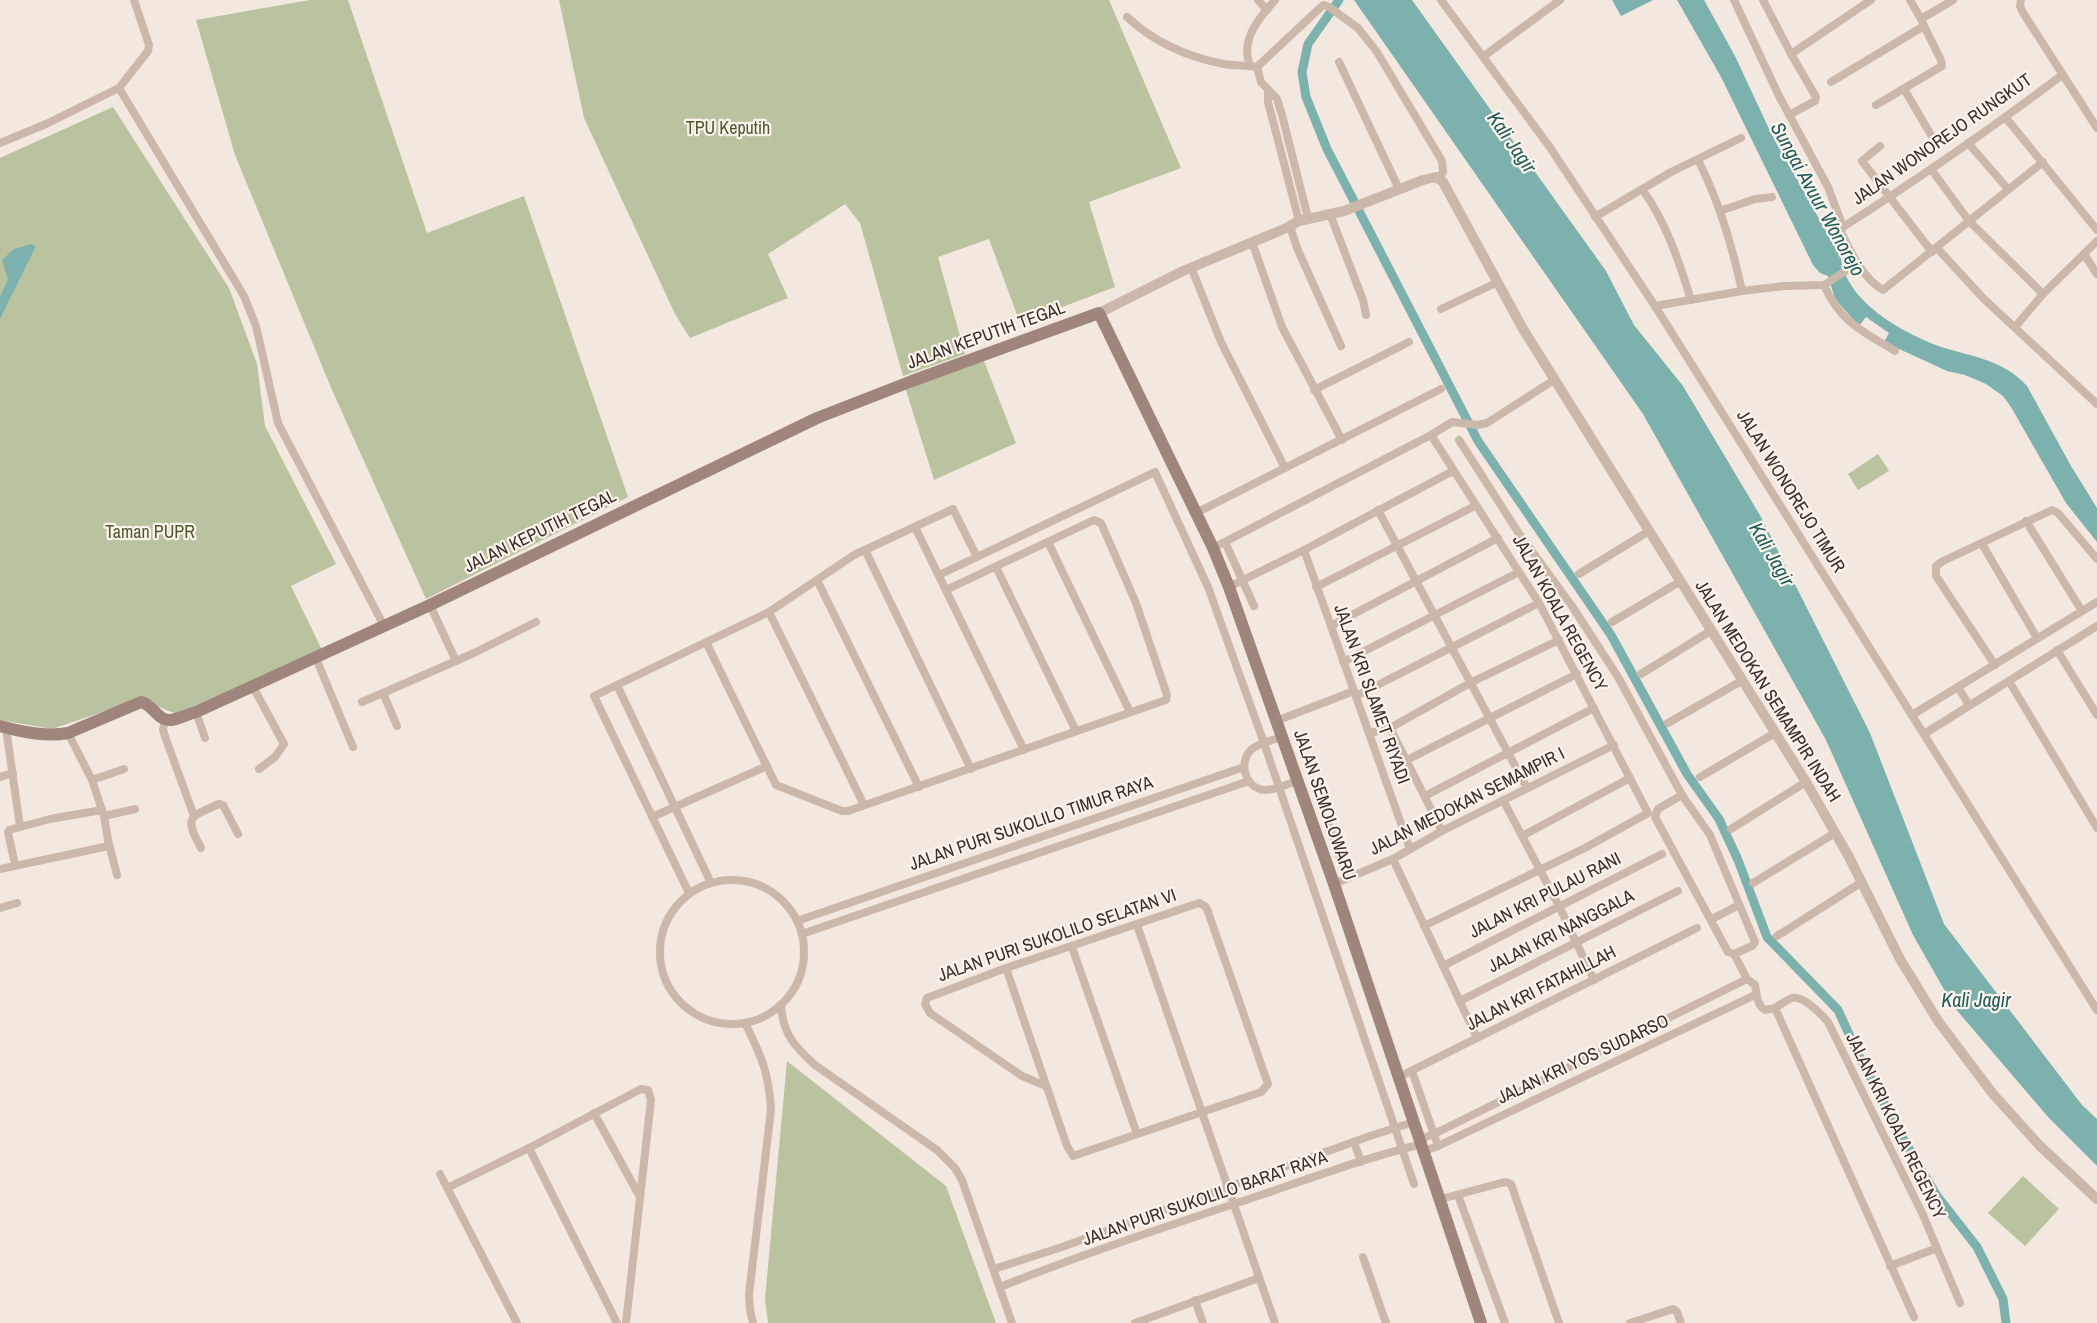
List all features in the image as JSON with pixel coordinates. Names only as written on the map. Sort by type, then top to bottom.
[{"type":"main road","name":"JALAN KEPUTIH TEGAL","points":[[165,719],[174,719],[196,712],[430,605],[817,418],[1099,313]]},
{"type":"main road","name":"JALAN SEMOLOWARU","points":[[1099,313],[1213,548],[1229,587],[1295,781],[1334,884],[1399,1077],[1415,1146],[1441,1199],[1481,1323]]},
{"type":"main road","points":[[3,727],[38,734],[68,733],[141,702],[147,703],[165,719]]},
{"type":"street","points":[[0,143],[46,124],[119,88],[148,51],[149,45],[134,0]]},
{"type":"street","points":[[1258,0],[1266,10]]},
{"type":"street","points":[[1275,0],[1248,38],[1245,54],[1268,92],[1268,102],[1299,222],[1297,248],[1341,346]]},
{"type":"street","points":[[1484,56],[1560,0]]},
{"type":"street","points":[[1734,0],[1789,115],[1828,187],[1842,228],[1858,263],[1873,283],[1883,290],[2043,162]]},
{"type":"street","points":[[1765,0],[1791,54],[1816,97],[1815,100],[1789,115]]},
{"type":"street","points":[[1791,54],[1870,0]]},
{"type":"street","points":[[1876,105],[1942,66],[1910,0]]},
{"type":"street","points":[[1831,82],[1953,0]]},
{"type":"street","points":[[2021,0],[2022,11],[2097,128]]},
{"type":"street","name":"JALAN WONOREJO TIMUR","points":[[1446,1],[1549,146],[1655,306],[2097,1010]]},
{"type":"street","points":[[1099,313],[1191,267],[1299,222],[1344,211],[1424,180],[1439,178],[1443,172],[1442,161],[1384,62],[1358,28],[1329,7],[1324,5],[1321,7],[1253,66],[1226,64],[1182,52],[1155,40],[1127,17]]},
{"type":"street","points":[[1339,62],[1399,189]]},
{"type":"street","name":"JALAN WONOREJO RUNGKUT","points":[[1842,228],[2006,118],[2062,75]]},
{"type":"street","points":[[119,88],[244,296],[256,326],[278,423],[384,626]]},
{"type":"street","points":[[1904,88],[1931,135]]},
{"type":"street","points":[[2006,118],[2097,230]]},
{"type":"street","points":[[1595,217],[1642,189],[1740,138]]},
{"type":"street","points":[[1968,143],[2008,189]]},
{"type":"street","points":[[1880,146],[1862,161],[1889,198],[1934,250],[2097,404]]},
{"type":"street","points":[[1698,160],[1713,189],[1742,291]]},
{"type":"street","points":[[1931,169],[1969,221],[2043,294]]},
{"type":"street","name":"JALAN MEDOKAN SEMAMPIR INDAH","points":[[1439,178],[1496,283],[1554,380],[1806,782],[1862,882],[1900,959],[1938,1021],[1993,1094],[2040,1146],[2097,1199]]},
{"type":"street","points":[[1642,189],[1652,202],[1668,233],[1691,300]]},
{"type":"street","points":[[1720,211],[1772,197]]},
{"type":"street","points":[[1330,214],[1363,300],[1366,315]]},
{"type":"street","points":[[2015,327],[2043,294],[2097,241]]},
{"type":"street","points":[[1252,242],[1282,327],[1342,440]]},
{"type":"street","points":[[2084,254],[2097,274]]},
{"type":"street","points":[[1655,306],[1742,291],[1827,284],[1858,263]]},
{"type":"street","points":[[1191,267],[1221,342],[1285,468]]},
{"type":"street","points":[[1441,309],[1496,283]]},
{"type":"street","points":[[1827,284],[1838,311],[1854,326],[1895,351]]},
{"type":"street","points":[[1314,390],[1408,342]]},
{"type":"street","points":[[1213,548],[1431,435],[1445,425],[1457,421],[1478,425],[1487,423],[1554,380]]},
{"type":"street","points":[[1196,513],[1441,389]]},
{"type":"street","name":"JALAN KOALA REGENCY","points":[[1431,435],[1539,603],[1651,816]]},
{"type":"street","points":[[1459,440],[1518,532],[1572,606],[1618,677],[1682,795],[1710,835],[1755,942],[1752,946],[1732,954]]},
{"type":"street","points":[[1229,587],[1453,471]]},
{"type":"street","points":[[939,575],[1155,472],[1208,587],[1265,743],[1397,1127],[1415,1146],[1414,1184]]},
{"type":"street","points":[[1316,587],[1476,506]]},
{"type":"street","points":[[689,893],[594,696],[769,612],[865,550],[953,509],[977,557]]},
{"type":"street","points":[[1378,510],[1527,788]]},
{"type":"street","points":[[1995,665],[1936,576],[1936,566],[2052,510],[2060,516],[2097,559]]},
{"type":"street","points":[[706,642],[776,785],[842,811],[919,787],[1166,700],[1167,695],[1136,603],[1101,523],[1094,520],[946,590]]},
{"type":"street","points":[[2026,521],[2082,611]]},
{"type":"street","points":[[915,527],[1024,750]]},
{"type":"street","points":[[1579,574],[1649,531]]},
{"type":"street","points":[[1331,626],[1498,538]]},
{"type":"street","points":[[1048,542],[1130,712]]},
{"type":"street","points":[[1225,542],[1254,606]]},
{"type":"street","points":[[1982,544],[2037,638]]},
{"type":"street","points":[[865,550],[971,769]]},
{"type":"street","name":"JALAN KRI SLAMET RIYADI","points":[[1304,550],[1410,849]]},
{"type":"street","points":[[996,567],[1076,731]]},
{"type":"street","points":[[1343,662],[1519,572]]},
{"type":"street","points":[[817,580],[919,787]]},
{"type":"street","points":[[1612,622],[1681,581]]},
{"type":"street","points":[[1912,715],[2097,602]]},
{"type":"street","points":[[1276,721],[1355,694],[1452,649],[1539,603]]},
{"type":"street","points":[[430,605],[456,661]]},
{"type":"street","points":[[769,612],[864,805]]},
{"type":"street","points":[[362,702],[456,661],[536,622]]},
{"type":"street","points":[[1924,734],[2097,626]]},
{"type":"street","points":[[1641,674],[1712,630]]},
{"type":"street","points":[[1370,733],[1390,728],[1472,682],[1559,640]]},
{"type":"street","points":[[2057,650],[2097,715]]},
{"type":"street","points":[[315,656],[353,747]]},
{"type":"street","points":[[1407,760],[1576,674]]},
{"type":"street","points":[[1668,723],[1743,680]]},
{"type":"street","points":[[2009,681],[2097,828]]},
{"type":"street","points":[[252,685],[284,744],[275,757],[258,769]]},
{"type":"street","points":[[617,685],[711,883]]},
{"type":"street","points":[[1958,687],[1969,705]]},
{"type":"street","points":[[383,693],[397,726]]},
{"type":"street","points":[[1425,796],[1594,708]]},
{"type":"street","points":[[196,712],[205,738]]},
{"type":"street","points":[[165,719],[163,730],[194,816],[190,829],[201,848]]},
{"type":"street","points":[[3,727],[13,773],[20,827]]},
{"type":"street","points":[[1390,728],[1442,831]]},
{"type":"street","points":[[68,733],[92,780],[102,809],[117,875]]},
{"type":"street","points":[[1700,777],[1776,733]]},
{"type":"street","points":[[1280,738],[1251,750],[1244,760],[1244,767],[1249,781],[1264,790],[1295,781]]},
{"type":"street","name":"JALAN MEDOKAN SEMAMPIR I","points":[[1334,884],[1393,859],[1442,831],[1614,745]]},
{"type":"street","points":[[652,817],[767,766]]},
{"type":"street","name":"JALAN PURI SUKOLILO TIMUR RAYA","points":[[797,921],[1244,767]]},
{"type":"street","points":[[92,780],[124,769]]},
{"type":"street","points":[[0,777],[13,773]]},
{"type":"street","points":[[1522,836],[1630,778]]},
{"type":"street","name":"JALAN PURI SUKOLILO TIMUR RAYA","points":[[801,934],[1249,781]]},
{"type":"street","points":[[1731,828],[1806,782]]},
{"type":"street","points":[[1424,926],[1651,816],[1658,809],[1682,795]]},
{"type":"street","points":[[1503,800],[1559,906],[1594,980]]},
{"type":"street","points":[[194,816],[221,804],[238,834]]},
{"type":"street","points":[[15,865],[8,832],[69,815],[102,809],[135,809]]},
{"type":"street","points":[[1651,816],[1747,979],[1755,985],[1755,995],[1762,1009],[1775,1008],[1914,1317]]},
{"type":"street","points":[[1328,822],[1347,878]]},
{"type":"street","points":[[1753,883],[1835,833]]},
{"type":"street","points":[[1040,837],[1043,851]]},
{"type":"street","points":[[0,869],[56,855],[71,855],[109,846]]},
{"type":"street","name":"JALAN KRI PULAU RANI","points":[[1443,966],[1662,854]]},
{"type":"street","points":[[1393,859],[1477,1038]]},
{"type":"street","points":[[736,880],[761,886],[782,900],[797,921],[804,946],[801,972],[796,984],[781,1005],[758,1019],[729,1024],[698,1015],[674,994],[666,980],[661,956],[663,932],[668,917],[689,893],[711,883],[736,880]]},
{"type":"street","points":[[1777,936],[1862,882]]},
{"type":"street","name":"JALAN KRI NANGGALA","points":[[1460,1001],[1678,891]]},
{"type":"street","points":[[0,908],[17,903]]},
{"type":"street","name":"JALAN PURI SUKOLILO SELATAN VI","points":[[1046,1086],[1022,1076],[930,1013],[925,1000],[929,996],[1006,968],[1199,903],[1207,909],[1268,1084],[1261,1092],[1203,1113]]},
{"type":"street","points":[[1712,919],[1739,905]]},
{"type":"street","points":[[1137,925],[1275,1323]]},
{"type":"street","name":"JALAN KRI FATAHILLAH","points":[[1399,1077],[1697,928]]},
{"type":"street","points":[[1072,947],[1137,1134]]},
{"type":"street","points":[[1006,968],[1067,1146],[1073,1156],[1203,1113]]},
{"type":"street","name":"JALAN KRI YOS SUDARSO","points":[[1415,1146],[1434,1134],[1747,979]]},
{"type":"street","name":"JALAN KRI YOS SUDARSO","points":[[1415,1146],[1438,1146],[1755,995]]},
{"type":"street","name":"JALAN KRI KOALA REGENCY","points":[[1775,1008],[1791,998],[1799,998],[1820,1013],[1828,1022],[1923,1215],[1960,1303]]},
{"type":"street","points":[[781,1005],[782,1022],[787,1034],[799,1050],[815,1065],[937,1150],[955,1168],[962,1179],[1012,1323]]},
{"type":"street","points":[[1668,1019],[1675,1033]]},
{"type":"street","points":[[745,1023],[762,1057],[769,1083],[771,1110],[749,1294],[753,1323]]},
{"type":"street","points":[[1412,1071],[1438,1146]]},
{"type":"street","points":[[447,1188],[594,1113],[644,1089],[648,1090],[651,1100],[626,1323]]},
{"type":"street","points":[[1523,1090],[1530,1103]]},
{"type":"street","points":[[594,1113],[640,1198]]},
{"type":"street","name":"JALAN PURI SUKOLILO BARAT RAYA","points":[[994,1269],[1047,1253],[1411,1123]]},
{"type":"street","points":[[1354,1142],[1361,1162]]},
{"type":"street","name":"JALAN PURI SUKOLILO BARAT RAYA","points":[[1000,1287],[1234,1204],[1415,1146]]},
{"type":"street","points":[[529,1148],[617,1323]]},
{"type":"street","points":[[440,1174],[517,1323]]},
{"type":"street","points":[[1441,1199],[1506,1182],[1513,1186],[1559,1323]]},
{"type":"street","points":[[1458,1194],[1505,1323]]},
{"type":"street","points":[[1890,1266],[1936,1248]]},
{"type":"street","points":[[1047,1253],[1052,1267]]},
{"type":"street","points":[[1363,1257],[1386,1323]]},
{"type":"street","points":[[1135,1323],[1259,1278]]},
{"type":"street","points":[[1195,1300],[1203,1323]]},
{"type":"street","points":[[1630,1323],[1674,1310],[1680,1323]]},
{"type":"green space","points":[[310,0],[348,0],[427,233],[524,196],[628,497],[426,599],[332,390],[235,155],[196,20]]},
{"type":"green space","name":"TPU Keputih","points":[[559,0],[1109,0],[1181,168],[1089,202],[1115,287],[1020,323],[989,239],[938,257],[965,354],[903,376],[860,223],[845,204],[768,254],[788,298],[690,338],[675,314],[584,118]]},
{"type":"green space","name":"Taman PUPR","points":[[113,107],[229,288],[257,364],[265,426],[336,564],[291,586],[322,650],[176,714],[140,699],[52,729],[0,720],[0,158]]},
{"type":"green space","points":[[984,361],[1016,443],[934,480],[905,387]]},
{"type":"green space","points":[[1878,454],[1889,471],[1858,490],[1848,474]]},
{"type":"green space","points":[[787,1061],[946,1186],[996,1323],[768,1323],[765,1299]]},
{"type":"green space","points":[[2023,1176],[2059,1209],[2025,1246],[1988,1213]]},
{"type":"water","name":"Kali Jagir","points":[[1354,0],[1412,0],[1606,271],[1634,325],[1683,386],[1761,517],[1870,733],[1944,924],[2082,1105],[2097,1119],[2097,1166],[2049,1118],[1954,1007],[1913,935],[1826,740],[1643,414]]},
{"type":"water","points":[[1612,0],[1653,0],[1621,16]]},
{"type":"water","points":[[1677,0],[1704,0],[1735,56],[1770,131],[1841,258],[1845,274],[1864,301],[1891,323],[1907,332],[1936,345],[1996,364],[2007,369],[2027,386],[2097,508],[2097,542],[2066,503],[2003,396],[1986,384],[1965,375],[1947,371],[1884,342],[1889,333],[1866,317],[1859,326],[1835,299],[1828,276],[1820,273],[1813,265],[1721,77]]},
{"type":"water","points":[[31,244],[36,246],[0,319],[0,296],[8,280],[2,260],[14,249]]},
{"type":"waterway","points":[[1339,0],[1308,44],[1302,72],[1306,97],[1327,149],[1478,441],[1611,635],[1687,774],[1719,819],[1738,860],[1767,937],[1838,1010],[1860,1058],[1901,1135],[1937,1196],[1977,1247],[2003,1299],[2006,1323]]},
{"type":"water label","name":"Sungai Avuur Wonorejo","points":[[1818,199]]}]
